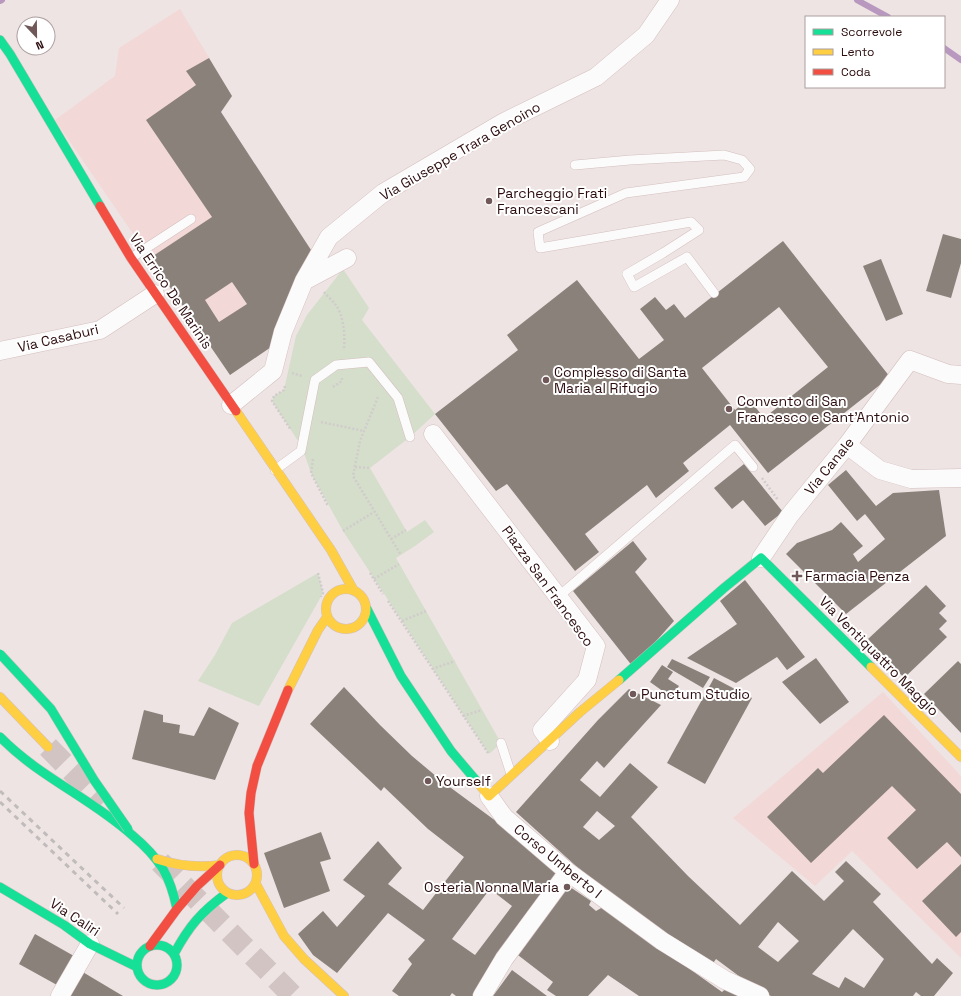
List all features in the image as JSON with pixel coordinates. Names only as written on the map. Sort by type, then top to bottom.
[{"type":"main road","name":"Via Errico De Marinis","points":[[0,40],[10,54],[138,269],[331,550],[354,591]]},
{"type":"main road","points":[[331,550],[331,566]]},
{"type":"main road","points":[[489,796],[580,712],[637,666],[724,588],[760,558]]},
{"type":"main road","name":"Via Ventiquattro Maggio","points":[[760,558],[961,758]]},
{"type":"main road","points":[[331,581],[331,596],[326,606],[327,617],[335,627],[355,631],[366,616],[363,598],[354,591],[348,589],[342,590],[331,596]]},
{"type":"main road","name":"Corso Umberto I","points":[[366,609],[401,676],[451,751],[489,796]]},
{"type":"main road","points":[[254,864],[249,813],[251,793],[257,766],[284,698],[318,630],[327,617]]},
{"type":"main road","points":[[331,635],[341,629]]},
{"type":"main road","points":[[306,655],[321,643]]},
{"type":"main road","points":[[0,654],[51,709],[94,780],[128,829],[157,859],[166,875],[174,895],[176,909]]},
{"type":"main road","name":"Corso Umberto I","points":[[379,654],[401,676]]},
{"type":"main road","points":[[0,697],[48,747]]},
{"type":"main road","points":[[0,737],[19,756],[128,829]]},
{"type":"main road","points":[[241,831],[249,813]]},
{"type":"main road","points":[[230,856],[236,844]]},
{"type":"main road","points":[[137,967],[137,960],[140,954],[150,946],[176,909],[224,860],[230,856],[237,855],[250,859],[257,870],[258,877],[256,884],[247,893],[240,896],[227,893],[218,884],[217,871],[220,865]]},
{"type":"main road","points":[[157,859],[177,865],[195,867],[220,865]]},
{"type":"main road","points":[[256,884],[284,936],[304,959],[344,996]]},
{"type":"main road","name":"Via Caliri","points":[[0,887],[64,925],[90,944],[137,967],[142,979],[154,985],[164,996]]},
{"type":"main road","points":[[174,954],[185,932],[195,920],[213,903],[227,893]]},
{"type":"main road","points":[[150,946],[157,944],[170,948],[177,960],[178,967],[176,973],[167,983],[154,985]]},
{"type":"street","name":"Via Giuseppe Trara Genoino","points":[[231,405],[273,371],[283,332],[304,281],[329,237],[383,194],[504,122],[596,77],[646,34],[670,0]]},
{"type":"street","points":[[304,281],[347,258]]},
{"type":"street","name":"Via Casaburi","points":[[0,351],[100,330],[155,294]]},
{"type":"street","name":"Via Canale","points":[[760,558],[790,515],[847,445],[910,360],[948,374],[961,375]]},
{"type":"street","name":"Piazza San Francesco","points":[[433,434],[596,646],[587,680],[542,730],[550,741]]},
{"type":"street","points":[[847,445],[880,470],[911,479],[961,478]]},
{"type":"street","name":"Corso Umberto I","points":[[489,796],[504,817],[568,872],[662,941],[724,980],[760,996]]},
{"type":"street","points":[[482,996],[504,959],[568,872]]},
{"type":"street","points":[[60,996],[90,944]]},
{"type":"lane","points":[[575,165],[630,160],[724,155],[742,160],[750,169],[744,177],[626,193],[538,232],[540,248],[691,222],[699,230],[627,274],[634,287],[687,256],[714,293]]},
{"type":"lane","points":[[131,258],[190,219]]},
{"type":"lane","points":[[275,470],[302,451],[315,380],[336,365],[369,362],[398,398],[410,437]]},
{"type":"lane","points":[[558,597],[735,444],[753,467]]},
{"type":"lane","points":[[501,743],[512,776]]},
{"type":"path","points":[[321,295],[327,288]]},
{"type":"path","points":[[324,292],[336,305],[340,313],[344,329],[342,381],[329,390]]},
{"type":"path","points":[[385,382],[360,441],[353,476],[401,555]]},
{"type":"path","points":[[285,384],[284,390],[274,396],[272,401],[302,447]]},
{"type":"path","points":[[319,428],[322,416]]},
{"type":"path","points":[[320,422],[364,431]]},
{"type":"path","points":[[314,453],[310,473],[331,511]]},
{"type":"path","points":[[355,467],[370,468]]},
{"type":"path","points":[[753,467],[790,515]]},
{"type":"path","points":[[343,532],[374,512]]},
{"type":"path","points":[[339,525],[346,537]]},
{"type":"path","points":[[391,539],[406,530]]},
{"type":"path","points":[[374,579],[400,564]]},
{"type":"path","points":[[366,567],[489,754]]},
{"type":"path","points":[[402,621],[426,611]]},
{"type":"path","points":[[432,669],[455,661]]},
{"type":"path","points":[[464,716],[482,710]]},
{"type":"shaded area","points":[[180,9],[232,96],[221,112],[311,250],[274,345],[230,375],[55,120],[115,76],[119,48]]},
{"type":"shaded area","points":[[883,692],[961,776],[961,958],[852,851],[815,886],[733,818]]},
{"type":"green space","points":[[343,269],[369,308],[362,320],[435,414],[410,437],[370,468],[407,532],[425,520],[434,532],[396,558],[501,743],[489,754],[343,531],[311,473],[302,447],[272,401],[274,396],[284,390],[296,336],[307,315]]},
{"type":"green space","points":[[318,573],[323,593],[259,706],[198,681],[215,655],[232,623]]},
{"type":"building","points":[[209,58],[232,96],[221,112],[311,250],[274,345],[230,375],[150,258],[212,217],[146,120],[196,85],[186,71]],"holes":[[[232,282],[247,304],[219,322],[205,300]]]},
{"type":"building","points":[[943,234],[961,239],[961,263],[951,298],[926,291]]},
{"type":"building","name":"Convento di San Francesco e Sant'Antonio","points":[[783,241],[890,377],[768,473],[730,425],[683,463],[689,471],[656,498],[647,485],[585,534],[599,552],[575,571],[507,484],[496,491],[435,414],[518,350],[507,335],[577,280],[639,359],[664,340],[640,309],[655,297],[666,310],[674,304],[685,318]],"holes":[[[779,307],[828,367],[764,418],[749,399],[735,410],[702,368]]]},
{"type":"building","points":[[881,259],[903,314],[886,321],[863,266]]},
{"type":"building","points":[[744,464],[783,512],[765,526],[743,500],[732,509],[714,488]]},
{"type":"building","points":[[846,470],[876,506],[893,493],[939,490],[946,536],[846,614],[786,554],[797,543],[832,530],[841,522],[863,546],[853,554],[858,562],[885,539],[865,514],[857,521],[828,485]]},
{"type":"building","points":[[633,541],[647,559],[635,572],[674,621],[633,667],[573,591]]},
{"type":"building","points":[[745,580],[805,657],[787,670],[777,657],[736,683],[687,658],[737,624],[720,601]]},
{"type":"building","points":[[926,585],[946,606],[939,613],[947,621],[939,629],[947,637],[904,678],[868,639]]},
{"type":"building","points":[[816,658],[849,702],[820,724],[782,682]]},
{"type":"building","points":[[672,659],[710,677],[703,688],[667,667]]},
{"type":"building","points":[[958,661],[961,664],[961,733],[924,694]]},
{"type":"building","points":[[662,665],[673,672],[668,679],[679,686],[671,697],[650,682]]},
{"type":"building","points":[[714,678],[752,698],[705,784],[667,763]]},
{"type":"building","points":[[344,687],[412,756],[443,782],[566,873],[473,996],[456,996],[452,993],[450,996],[399,996],[392,991],[412,964],[408,959],[425,940],[388,913],[337,973],[313,955],[298,934],[323,911],[337,927],[365,896],[343,880],[378,841],[402,868],[388,884],[423,910],[464,857],[428,829],[384,787],[381,791],[310,724]],"holes":[[[490,889],[512,906],[475,955],[452,939]]]},
{"type":"building","points":[[629,689],[661,705],[604,768],[597,761],[580,780],[600,797],[630,763],[658,787],[631,817],[688,876],[740,925],[792,871],[824,901],[844,881],[835,872],[846,861],[881,894],[873,902],[932,964],[937,958],[953,973],[934,996],[921,996],[916,992],[913,996],[771,996],[755,988],[716,959],[711,966],[647,923],[576,866],[516,812],[598,720]],"holes":[[[597,811],[615,826],[599,840],[583,827]],[[778,922],[799,941],[778,962],[758,947]],[[853,929],[884,959],[864,988],[845,977],[839,988],[812,974]]]},
{"type":"building","points":[[209,707],[239,723],[215,780],[132,759],[144,710],[163,715],[163,722],[180,725],[179,733],[194,736]]},
{"type":"building","points":[[884,715],[961,794],[961,857],[947,842],[917,869],[887,838],[916,810],[892,786],[811,863],[767,817],[818,768],[823,773]]},
{"type":"building","points":[[321,832],[331,859],[320,862],[330,891],[284,908],[264,853]]},
{"type":"building","points":[[961,864],[961,932],[956,937],[922,901]]},
{"type":"building","points":[[564,883],[591,901],[589,905],[596,911],[603,907],[722,992],[729,986],[747,996],[639,996],[608,975],[588,996],[556,996],[547,990],[553,982],[514,952]]},
{"type":"building","points":[[35,934],[74,956],[57,985],[19,964]]},
{"type":"building","points":[[512,970],[547,996],[493,996]]},
{"type":"building","points":[[81,971],[123,996],[66,996]]},
{"type":"waterway","points":[[857,0],[886,16]]},
{"type":"waterway","points":[[945,49],[961,60]]},
{"type":"tunnel","points":[[48,747],[103,803]]},
{"type":"tunnel","points":[[160,862],[293,996]]},
{"type":"railway","points":[[0,791],[124,908]]},
{"type":"railway","points":[[0,802],[118,914]]},
{"type":"traffic: fast","points":[[0,40],[10,54],[100,206]]},
{"type":"traffic: fast","points":[[619,680],[724,588],[761,558],[871,667]]},
{"type":"traffic: fast","points":[[367,609],[401,676],[451,751],[479,784]]},
{"type":"traffic: fast","points":[[0,654],[51,709],[94,780],[128,829]]},
{"type":"traffic: fast","points":[[0,737],[31,764],[100,810],[145,847],[163,869],[172,888],[177,909]]},
{"type":"traffic: fast","points":[[0,887],[64,925],[90,944],[137,967]]},
{"type":"traffic: fast","points":[[174,954],[196,920],[227,893]]},
{"type":"traffic: fast","points":[[161,945],[168,948],[174,954],[177,965],[176,973],[168,982],[161,985],[153,985],[146,982],[138,973],[137,961],[140,954],[149,946],[161,945]]},
{"type":"traffic: slow","points":[[236,411],[331,550],[354,591]]},
{"type":"traffic: slow","points":[[350,589],[357,592],[363,598],[366,609],[365,617],[357,626],[350,629],[342,629],[335,626],[327,617],[326,605],[329,598],[338,590],[350,589]]},
{"type":"traffic: slow","points":[[288,690],[318,630],[327,617]]},
{"type":"traffic: slow","points":[[871,667],[961,757]]},
{"type":"traffic: slow","points":[[479,784],[489,796],[580,712],[619,680]]},
{"type":"traffic: slow","points":[[0,697],[48,747]]},
{"type":"traffic: slow","points":[[241,855],[248,858],[254,864],[257,875],[256,883],[248,892],[241,895],[233,895],[226,892],[218,883],[217,871],[220,864],[229,856],[241,855]]},
{"type":"traffic: slow","points":[[157,859],[188,866],[220,865]]},
{"type":"traffic: slow","points":[[256,884],[284,936],[304,959],[344,996]]},
{"type":"traffic: jam","points":[[100,206],[131,258],[236,411]]},
{"type":"traffic: jam","points":[[254,864],[249,813],[251,793],[257,766],[288,690]]},
{"type":"traffic: jam","points":[[150,946],[177,909],[197,886],[220,865]]},
{"type":"place","name":"Parcheggio Frati Francescani","points":[[489,201]]},
{"type":"place","name":"Complesso di Santa Maria al Rifugio","points":[[546,380]]},
{"type":"place","name":"Convento di San Francesco e Sant'Antonio","points":[[729,409]]},
{"type":"place","name":"Farmacia Penza","points":[[797,576]]},
{"type":"place","name":"Punctum Studio","points":[[633,694]]},
{"type":"place","name":"Yourself","points":[[428,781]]},
{"type":"place","name":"Osteria Nonna Maria","points":[[567,887]]}]
